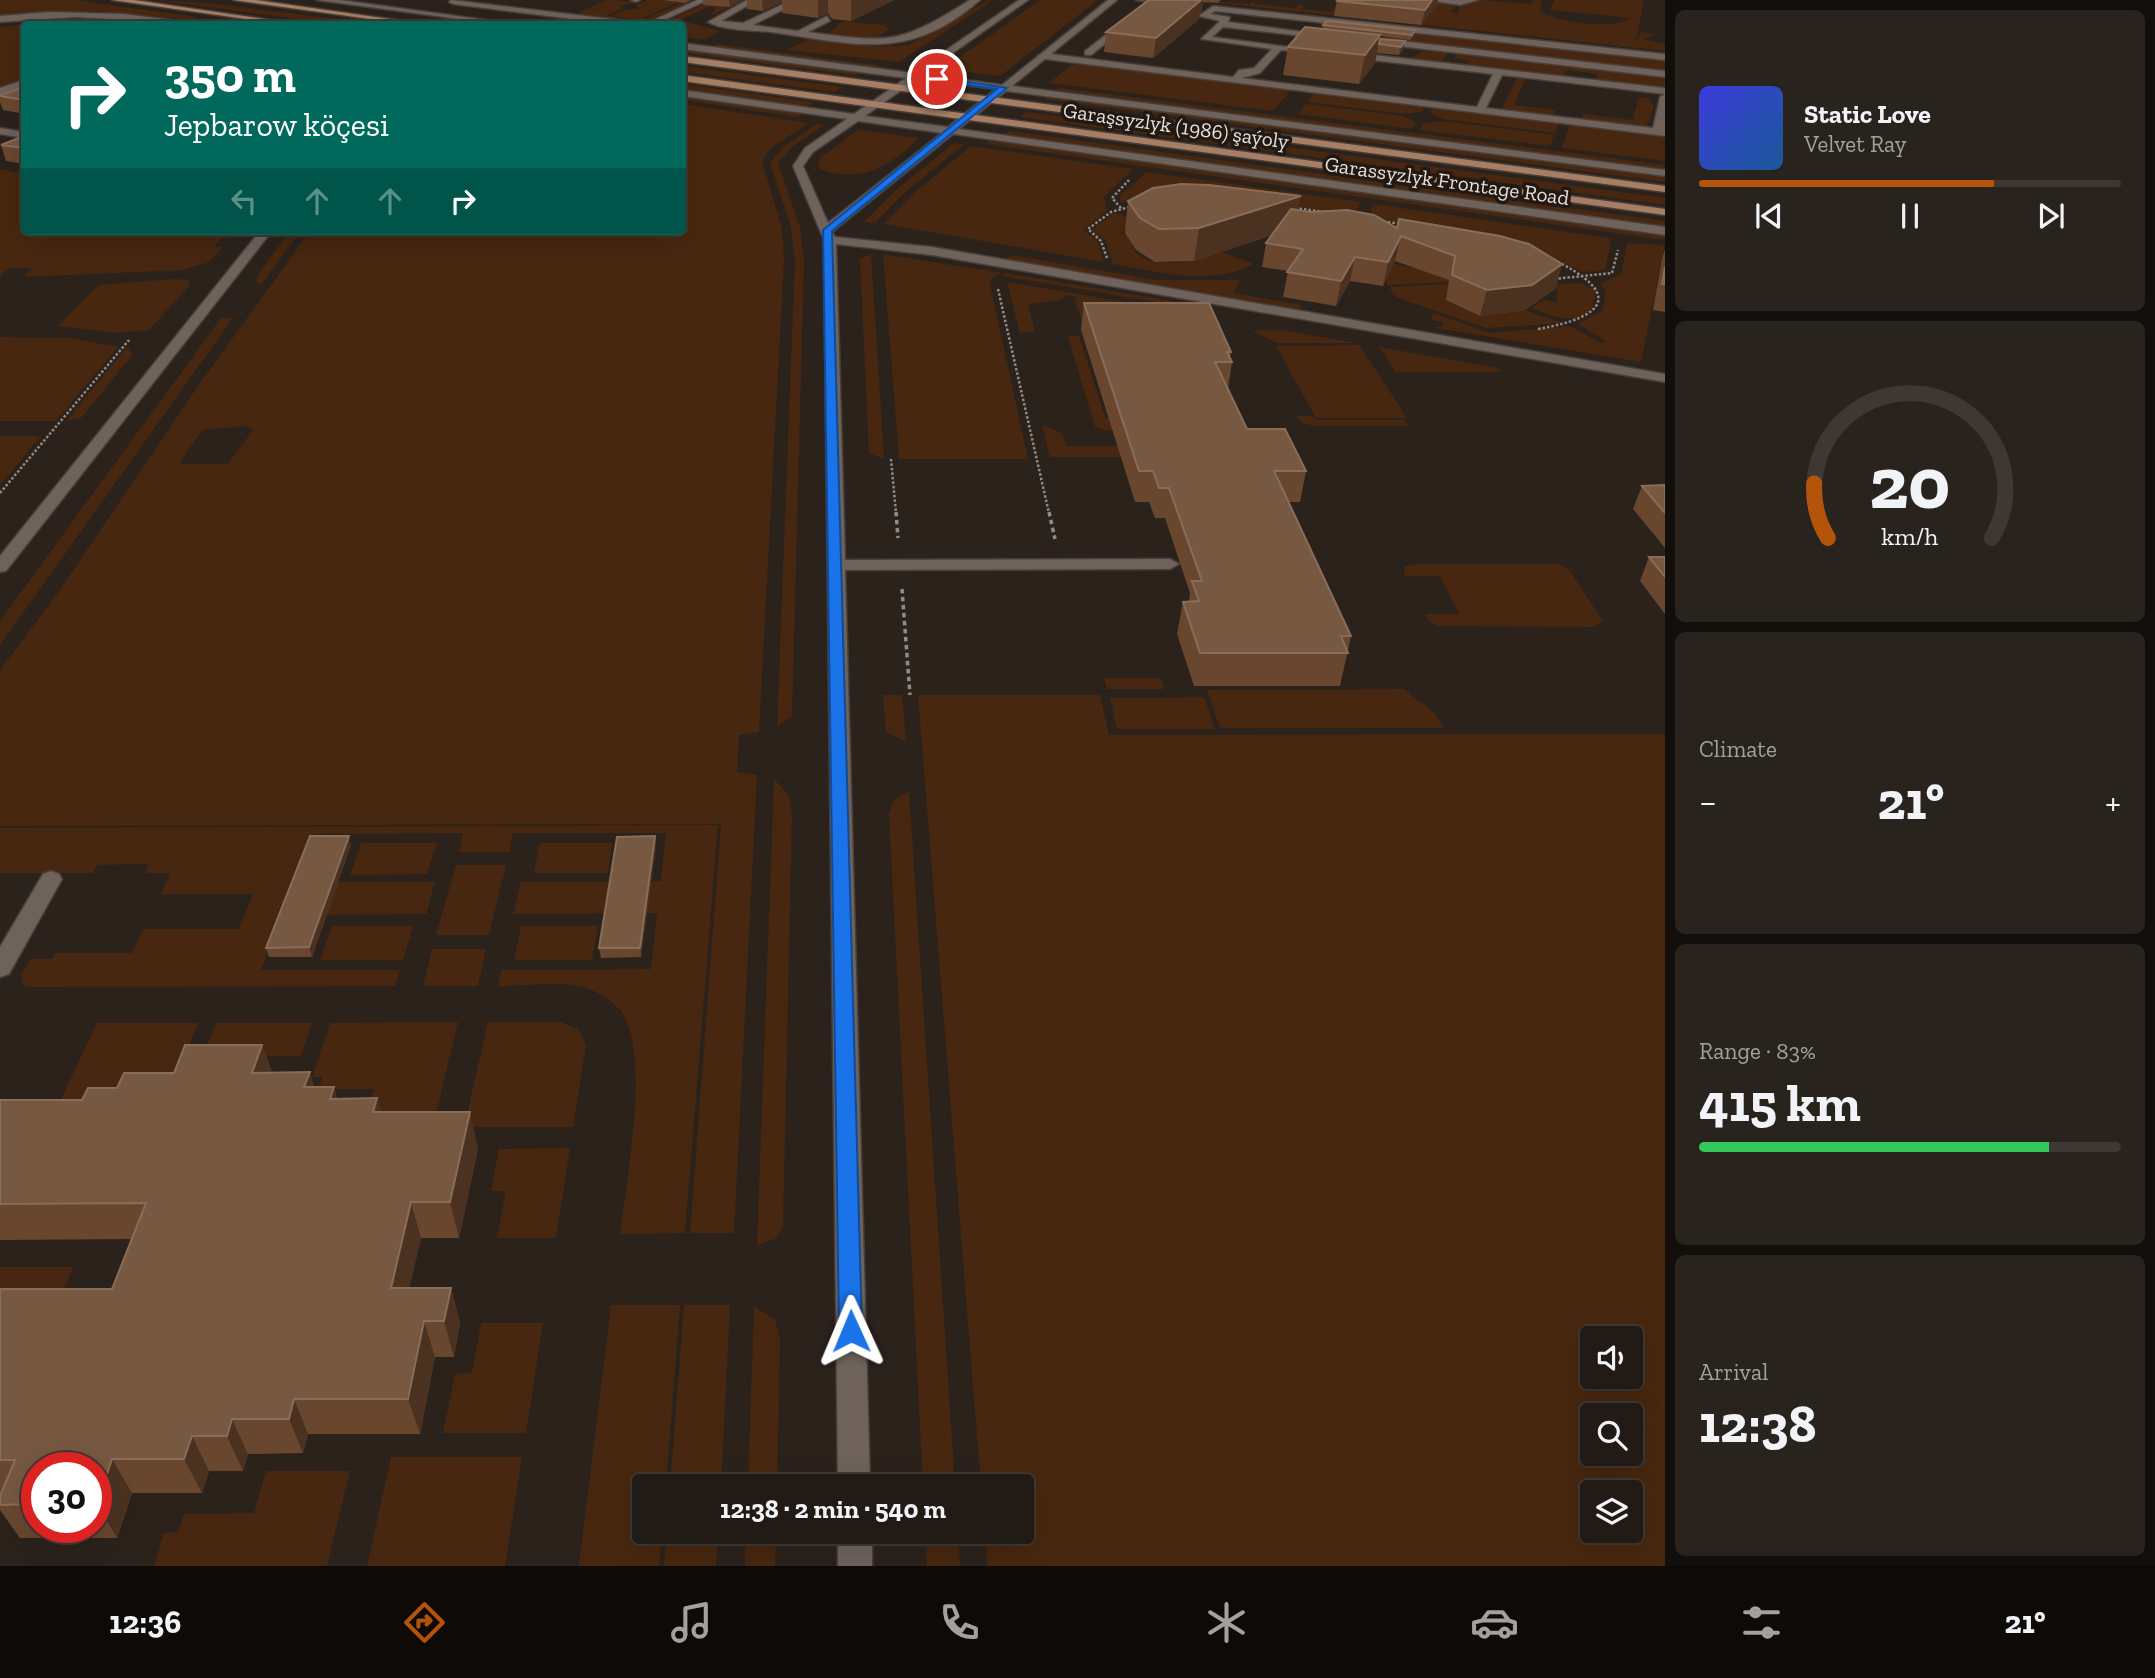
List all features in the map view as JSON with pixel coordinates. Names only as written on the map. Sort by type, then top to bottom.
[{"type":"main road","points":[[116,0],[272,21]]},
{"type":"main road","points":[[237,0],[398,21]]},
{"type":"main road","points":[[322,0],[374,18]]},
{"type":"main road","points":[[202,12],[217,21]]},
{"type":"main road","name":"Garaşsyzlyk (1986) şaýoly","points":[[686,60],[1665,189]]},
{"type":"main road","name":"Garaşsyzlyk (1986) şaýoly","points":[[686,79],[1665,212]]},
{"type":"street","points":[[322,0],[488,21]]},
{"type":"street","points":[[459,0],[453,2],[603,21]]},
{"type":"street","points":[[656,21],[704,0]]},
{"type":"street","points":[[753,0],[711,20],[742,27],[871,43],[899,43],[976,0]]},
{"type":"street","points":[[699,48],[798,0]]},
{"type":"street","points":[[854,1474],[828,235],[798,166],[809,149],[1024,0]]},
{"type":"street","points":[[828,235],[949,130],[1113,0]]},
{"type":"street","points":[[1140,0],[1202,11],[1227,19],[1205,38],[1320,52]]},
{"type":"street","points":[[1430,0],[1460,3],[1474,0]]},
{"type":"street","points":[[526,21],[567,5]]},
{"type":"street","points":[[1202,11],[1213,8],[1665,57]]},
{"type":"street","points":[[1144,10],[1179,14]]},
{"type":"street","points":[[0,19],[107,13],[174,21]]},
{"type":"street","points":[[1088,53],[1135,17]]},
{"type":"street","points":[[798,34],[827,19]]},
{"type":"street","points":[[1221,24],[1335,37]]},
{"type":"street","points":[[1362,40],[1665,74]]},
{"type":"street","name":"Garassyzlyk Frontage Road","points":[[686,46],[1665,173]]},
{"type":"street","points":[[1235,80],[1242,72],[1257,71],[1279,47]]},
{"type":"street","points":[[1333,53],[1665,91]]},
{"type":"street","points":[[1042,56],[1661,132],[1665,97]]},
{"type":"street","points":[[1480,110],[1499,72]]},
{"type":"street","points":[[0,91],[21,84]]},
{"type":"street","points":[[1293,101],[1304,89]]},
{"type":"street","name":"Garassyzlyk Frontage Road","points":[[686,94],[1665,231]]},
{"type":"street","points":[[0,131],[21,134]]},
{"type":"street","points":[[12,145],[21,142]]},
{"type":"street","points":[[0,566],[263,235]]},
{"type":"street","points":[[828,235],[1665,378]]},
{"type":"street","points":[[0,540],[21,540]]},
{"type":"street","points":[[836,565],[1170,564]]},
{"type":"street","points":[[0,968],[51,879]]},
{"type":"street","points":[[855,1544],[855,1566]]},
{"type":"path","points":[[1129,211],[1113,202],[1113,195],[1138,172]]},
{"type":"path","points":[[1108,263],[1101,241],[1087,230],[1097,220],[1122,208],[1136,205]]},
{"type":"path","points":[[1291,208],[1335,214]]},
{"type":"path","points":[[1374,224],[1379,218],[1406,224]]},
{"type":"path","points":[[1550,280],[1613,272],[1619,242]]},
{"type":"path","points":[[1537,329],[1576,322],[1593,314],[1600,304],[1601,292],[1587,277],[1548,257]]},
{"type":"path","points":[[996,280],[1061,564]]},
{"type":"path","points":[[0,492],[129,340]]},
{"type":"shaded area","points":[[0,0],[73,0],[191,16],[203,21],[99,11],[0,16]]},
{"type":"shaded area","points":[[155,0],[217,4],[352,21],[312,21]]},
{"type":"shaded area","points":[[608,0],[638,2],[620,6],[622,9],[606,16],[640,21],[569,15],[583,13],[579,12]]},
{"type":"shaded area","points":[[647,0],[682,1],[639,20],[610,16],[625,10],[639,9],[636,5]]},
{"type":"shaded area","points":[[714,0],[736,4],[710,16],[716,8],[708,7],[680,20],[684,21],[667,21]]},
{"type":"shaded area","points":[[993,0],[899,62],[787,50],[809,39],[879,47],[909,45]]},
{"type":"shaded area","points":[[1040,0],[1098,0],[1000,76],[943,69]]},
{"type":"shaded area","points":[[1192,0],[1249,4],[1256,0],[1254,4],[1296,8],[1300,4],[1304,5],[1302,9],[1331,12],[1334,7],[1413,0],[1457,4],[1450,12],[1458,13],[1460,4],[1481,0],[1531,4],[1533,0],[1542,0],[1540,11],[1559,19],[1586,24],[1612,24],[1631,18],[1550,10],[1554,0],[1644,0],[1636,43],[1641,32],[1655,35],[1642,39],[1665,44],[1665,51]]},
{"type":"shaded area","points":[[685,1],[689,3],[646,21],[640,21]]},
{"type":"shaded area","points":[[843,21],[883,25],[890,29],[872,40],[828,34]]},
{"type":"shaded area","points":[[686,22],[720,31],[704,40],[686,37]]},
{"type":"shaded area","points":[[21,25],[21,80],[0,87],[0,27]]},
{"type":"shaded area","points":[[1390,31],[1665,61],[1665,71],[1383,39]]},
{"type":"shaded area","points":[[717,44],[877,65],[873,68],[716,47]]},
{"type":"shaded area","points":[[686,49],[863,74],[853,75],[686,53]]},
{"type":"shaded area","points":[[1422,51],[1447,53],[1442,61],[1466,64],[1468,60],[1454,59],[1458,53],[1665,78],[1665,88],[1596,79],[1597,74],[1566,70],[1564,75],[1544,75],[1409,59]]},
{"type":"shaded area","points":[[1073,64],[1291,90],[1273,111],[1049,83]]},
{"type":"shaded area","points":[[686,66],[843,87],[835,92],[686,72]]},
{"type":"shaded area","points":[[1518,76],[1526,77],[1514,105],[1555,110],[1552,117],[1501,110]]},
{"type":"shaded area","points":[[686,84],[814,104],[803,106],[686,90]]},
{"type":"shaded area","points":[[1059,88],[1665,165],[1665,170],[1054,92]]},
{"type":"shaded area","points":[[1315,93],[1424,108],[1422,112],[1403,114],[1307,102]]},
{"type":"shaded area","points":[[686,96],[804,113],[798,117],[686,100]]},
{"type":"shaded area","points":[[1053,97],[1665,177],[1665,182],[1043,99]]},
{"type":"shaded area","points":[[1639,97],[1650,99],[1654,107],[1647,126],[1581,120],[1583,114],[1633,120]]},
{"type":"shaded area","points":[[686,104],[809,123],[771,148],[762,161],[782,229],[784,260],[759,732],[739,735],[737,772],[757,775],[734,1233],[690,1233],[721,824],[0,826],[0,670],[57,594],[198,386],[307,235],[686,235]],"holes":[[[247,426],[253,430],[228,464],[179,464],[202,430]]]},
{"type":"shaded area","points":[[1306,104],[1402,116],[1416,122],[1412,129],[1298,114]]},
{"type":"shaded area","points":[[1432,109],[1559,123],[1555,133],[1443,119],[1430,113]]},
{"type":"shaded area","points":[[1026,112],[1665,198],[1665,205],[1020,117]]},
{"type":"shaded area","points":[[1443,121],[1554,135],[1550,146],[1420,130],[1424,123]]},
{"type":"shaded area","points":[[817,124],[825,125],[793,146],[778,163],[800,228],[804,259],[792,716],[777,727],[795,259],[791,228],[770,163],[784,146]]},
{"type":"shaded area","points":[[1570,124],[1665,136],[1665,161],[1562,148]]},
{"type":"shaded area","points":[[858,130],[918,138],[897,157],[873,170],[846,175],[818,168],[820,158]]},
{"type":"shaded area","points":[[1009,131],[1665,221],[1665,227],[1004,134]]},
{"type":"shaded area","points":[[990,140],[1665,235],[1665,240],[986,144]]},
{"type":"shaded area","points":[[954,143],[963,145],[905,192],[875,223],[864,222],[896,190]]},
{"type":"shaded area","points":[[971,146],[1133,169],[1104,197],[1107,211],[1083,230],[1097,241],[1104,262],[884,224],[914,193]]},
{"type":"shaded area","points":[[0,169],[21,173],[21,235],[234,235],[231,238],[221,238],[214,247],[223,247],[207,263],[182,270],[24,277],[33,268],[9,268],[0,276]]},
{"type":"shaded area","points":[[1146,172],[1361,202],[1357,209],[1336,213],[1290,206],[1120,201],[1120,196]]},
{"type":"shaded area","points":[[1374,204],[1609,238],[1611,241],[1605,270],[1583,272],[1528,249],[1430,226],[1384,220],[1370,211]]},
{"type":"shaded area","points":[[1114,213],[1138,220],[1120,234],[1131,235],[1132,246],[1146,259],[1168,263],[1200,260],[1209,247],[1253,264],[1220,275],[1184,276],[1113,264],[1106,241],[1092,230]]},
{"type":"shaded area","points":[[287,235],[298,235],[261,285],[256,281]]},
{"type":"shaded area","points":[[1627,243],[1665,245],[1641,362],[1432,327],[1441,327],[1444,322],[1431,320],[1433,313],[1490,333],[1570,326],[1601,343],[1606,341],[1578,324],[1602,311],[1606,292],[1601,284],[1621,274]]},
{"type":"shaded area","points":[[871,254],[884,459],[869,453],[860,259]]},
{"type":"shaded area","points":[[883,254],[1001,273],[989,280],[1028,459],[899,459]]},
{"type":"shaded area","points":[[1012,255],[1155,280],[1238,280],[1240,282],[1233,293],[1302,305],[1298,312],[1006,260]]},
{"type":"shaded area","points":[[1378,261],[1417,268],[1448,278],[1449,282],[1387,285],[1387,279],[1335,271]]},
{"type":"shaded area","points":[[1005,273],[1206,307],[1204,310],[1002,276]]},
{"type":"shaded area","points":[[188,280],[190,285],[149,330],[116,333],[58,326],[99,285]]},
{"type":"shaded area","points":[[1007,282],[1195,314],[1082,321],[1075,301],[1078,297],[1066,295],[1061,300],[1028,304],[1035,331],[1020,333]]},
{"type":"shaded area","points":[[1581,283],[1596,291],[1592,309],[1578,318],[1563,318],[1531,308],[1543,300],[1556,302],[1558,292],[1554,284]]},
{"type":"shaded area","points":[[1451,284],[1447,300],[1480,316],[1524,310],[1563,323],[1486,328],[1404,300],[1393,295],[1390,287]]},
{"type":"shaded area","points":[[221,318],[233,318],[0,645],[0,621]]},
{"type":"shaded area","points":[[1282,330],[1355,343],[1277,343],[1252,331]]},
{"type":"shaded area","points":[[1068,336],[1079,336],[1105,417],[1180,430],[1105,430],[1095,427]]},
{"type":"shaded area","points":[[0,337],[71,338],[118,347],[56,421],[0,421]]},
{"type":"shaded area","points":[[1360,345],[1407,418],[1316,418],[1276,346]]},
{"type":"shaded area","points":[[127,347],[132,353],[130,358],[81,418],[66,421]]},
{"type":"shaded area","points":[[1379,347],[1498,368],[1501,372],[1396,372]]},
{"type":"shaded area","points":[[1297,416],[1312,416],[1315,420],[1404,420],[1408,426],[1314,426],[1302,423]]},
{"type":"shaded area","points":[[1042,425],[1062,433],[1066,446],[1142,446],[1146,457],[1050,457]]},
{"type":"shaded area","points":[[0,436],[41,436],[0,485]]},
{"type":"shaded area","points":[[1417,564],[1559,564],[1570,571],[1603,621],[1592,627],[1438,626],[1430,622],[1425,614],[1460,614],[1439,576],[1405,576],[1404,567]]},
{"type":"shaded area","points":[[1104,678],[1161,678],[1164,689],[1107,689]]},
{"type":"shaded area","points":[[1405,689],[1430,709],[1444,728],[1220,728],[1207,690]]},
{"type":"shaded area","points":[[883,695],[902,695],[906,742],[886,732]]},
{"type":"shaded area","points":[[918,695],[1100,695],[1109,735],[1665,734],[1665,1566],[987,1566],[986,1544],[1034,1544],[1034,1474],[980,1474]]},
{"type":"shaded area","points":[[1204,697],[1215,729],[1117,729],[1110,698]]},
{"type":"shaded area","points":[[774,779],[788,794],[792,814],[783,1227],[775,1239],[757,1245]]},
{"type":"shaded area","points":[[909,791],[954,1474],[922,1474],[889,815],[893,801]]},
{"type":"shaded area","points":[[718,825],[685,1233],[620,1234],[631,1152],[636,1085],[629,1029],[620,1010],[601,995],[583,987],[559,984],[498,986],[501,970],[651,969],[657,913],[513,914],[521,882],[661,881],[666,833],[513,833],[509,852],[459,852],[463,833],[314,834],[295,882],[435,882],[426,914],[283,915],[261,970],[400,970],[395,986],[28,987],[23,985],[21,975],[30,959],[52,959],[56,953],[132,953],[143,929],[239,929],[253,894],[161,894],[170,873],[145,873],[148,864],[97,865],[93,873],[0,873],[0,828]]},
{"type":"shaded area","points":[[361,843],[437,843],[427,874],[350,875]]},
{"type":"shaded area","points":[[540,843],[612,843],[608,873],[534,873]]},
{"type":"shaded area","points":[[456,865],[506,865],[489,935],[436,935]]},
{"type":"shaded area","points":[[332,926],[413,926],[403,960],[320,960]]},
{"type":"shaded area","points":[[521,926],[598,926],[592,960],[514,960]]},
{"type":"shaded area","points":[[432,949],[486,949],[478,986],[423,986]]},
{"type":"shaded area","points":[[458,1022],[435,1118],[366,1119],[374,1089],[319,1089],[322,1077],[312,1077],[330,1023]]},
{"type":"shaded area","points":[[488,1022],[560,1022],[578,1029],[586,1045],[573,1127],[464,1127]]},
{"type":"shaded area","points":[[97,1023],[198,1023],[174,1083],[50,1122]]},
{"type":"shaded area","points":[[216,1023],[312,1023],[301,1056],[203,1056]]},
{"type":"shaded area","points":[[570,1148],[556,1238],[497,1238],[506,1191],[491,1191],[499,1149]]},
{"type":"shaded area","points":[[0,1267],[73,1267],[61,1297],[0,1297]]},
{"type":"shaded area","points":[[611,1305],[680,1305],[667,1474],[632,1474],[632,1544],[661,1544],[659,1566],[579,1566]]},
{"type":"shaded area","points":[[684,1305],[730,1305],[722,1474],[671,1474]]},
{"type":"shaded area","points":[[754,1306],[775,1320],[780,1340],[777,1474],[748,1474]]},
{"type":"shaded area","points":[[481,1323],[543,1323],[526,1433],[443,1433],[455,1374],[472,1373]]},
{"type":"shaded area","points":[[391,1457],[522,1457],[505,1566],[367,1566]]},
{"type":"shaded area","points":[[266,1471],[350,1471],[327,1566],[154,1566],[164,1533],[178,1532],[184,1514],[254,1513]]},
{"type":"shaded area","points":[[666,1544],[717,1544],[716,1566],[664,1566]]},
{"type":"shaded area","points":[[746,1544],[776,1544],[775,1566],[745,1566]]},
{"type":"shaded area","points":[[926,1544],[959,1544],[960,1566],[927,1566]]},
{"type":"building","points":[[1149,0],[1201,0],[1156,38],[1106,32]]},
{"type":"building","points":[[1338,0],[1432,0],[1425,10]]},
{"type":"building","points":[[1327,21],[1415,30],[1412,35],[1323,25]]},
{"type":"building","points":[[1305,27],[1380,35],[1365,55],[1288,47]]},
{"type":"building","points":[[1380,39],[1405,41],[1401,47],[1379,44]]},
{"type":"building","points":[[21,88],[21,100],[0,95]]},
{"type":"building","points":[[21,137],[21,148],[1,145]]},
{"type":"building","points":[[1181,184],[1301,196],[1199,228],[1159,229],[1140,218],[1128,201],[1153,188]]},
{"type":"building","points":[[1291,209],[1310,212],[1347,210],[1374,215],[1397,228],[1399,219],[1500,236],[1529,244],[1562,264],[1532,285],[1487,290],[1452,275],[1455,256],[1401,236],[1388,262],[1355,257],[1341,281],[1287,272],[1303,249],[1266,243]]},
{"type":"building","points":[[1084,303],[1209,303],[1231,352],[1227,352],[1232,362],[1215,362],[1247,429],[1285,429],[1306,471],[1274,471],[1351,636],[1341,636],[1348,653],[1200,653],[1183,602],[1199,601],[1192,581],[1202,581],[1169,488],[1159,488],[1153,471],[1139,471]]},
{"type":"building","points":[[1665,485],[1665,513],[1642,486]]},
{"type":"building","points":[[1649,557],[1665,557],[1665,577]]},
{"type":"building","points":[[310,836],[349,836],[309,947],[266,948]]},
{"type":"building","points":[[655,836],[640,948],[599,948],[617,837]]},
{"type":"building","points":[[185,1045],[262,1045],[252,1073],[310,1072],[304,1087],[334,1087],[330,1099],[377,1098],[373,1112],[470,1112],[450,1202],[411,1202],[391,1288],[451,1288],[444,1321],[424,1321],[408,1399],[294,1399],[289,1419],[232,1419],[227,1436],[192,1436],[184,1459],[112,1459],[112,1452],[21,1452],[21,1504],[0,1505],[0,1496],[15,1460],[0,1460],[0,1289],[112,1289],[146,1203],[0,1204],[0,1100],[82,1100],[88,1088],[117,1088],[124,1073],[174,1073]]},
{"type":"route","points":[[851,1331],[830,240],[827,230],[1003,88],[937,79]]}]
